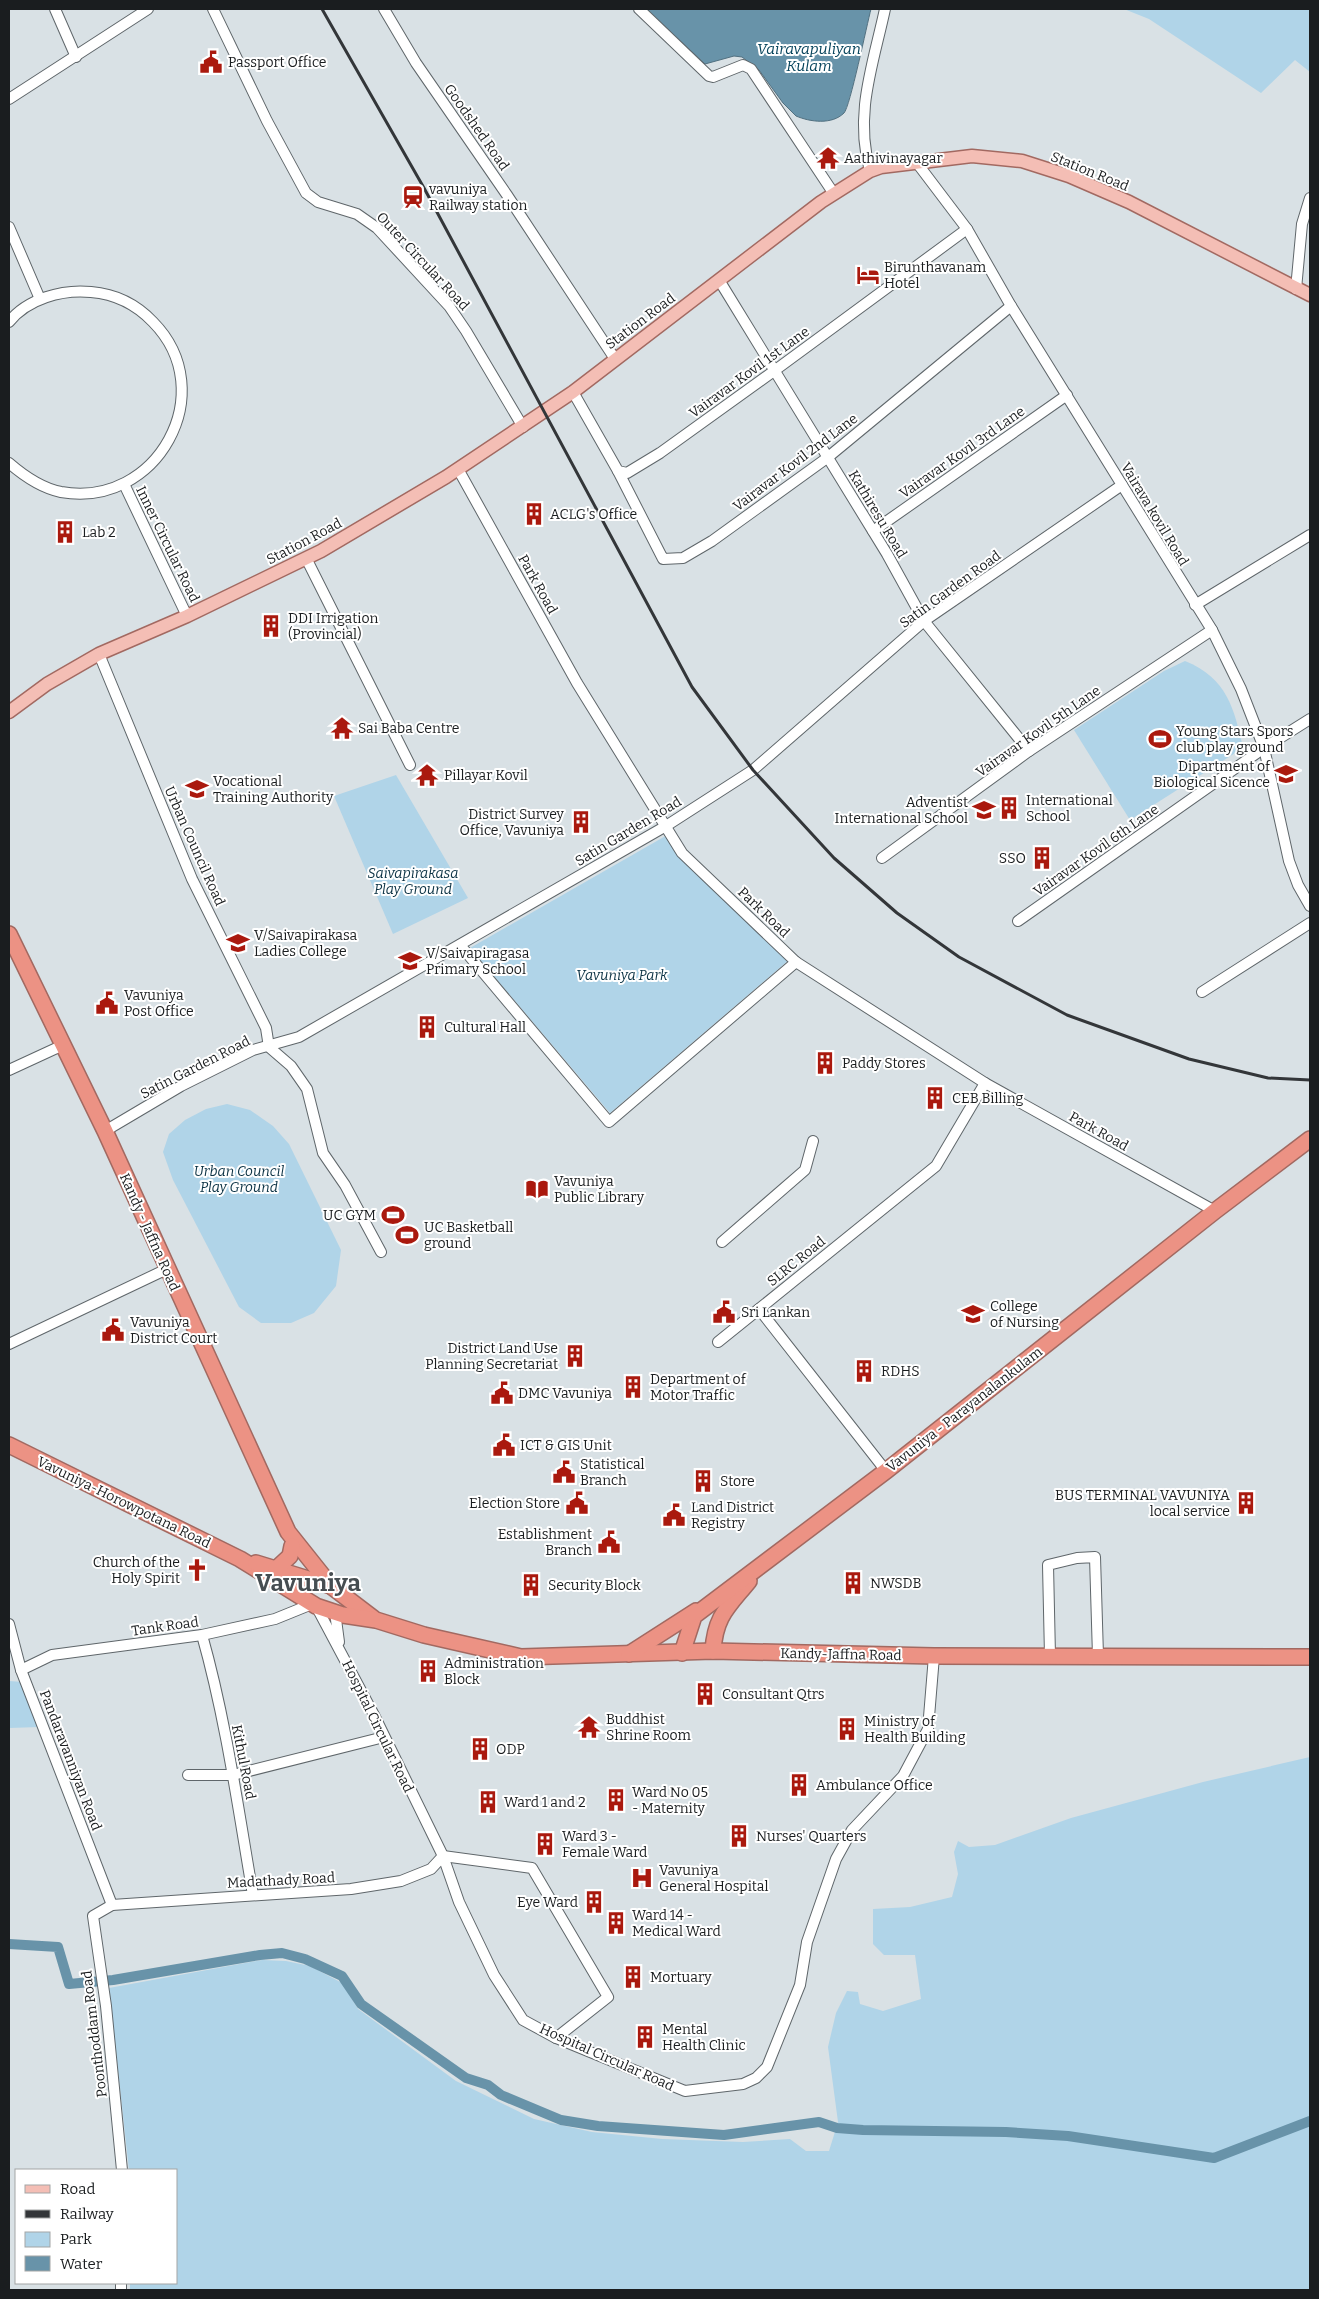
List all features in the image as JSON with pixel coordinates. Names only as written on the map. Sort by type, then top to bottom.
[{"type":"highway","name":"Kandy - Jaffna Road","points":[[9,934],[61,1046],[104,1131],[290,1539],[314,1605]]},
{"type":"highway","name":"Vavuniya - Parayanalankulam","points":[[760,1568],[886,1472],[1215,1211],[1310,1139]]},
{"type":"highway","name":"Vavuniya-Horowpotana Road","points":[[9,1445],[240,1559],[314,1605]]},
{"type":"highway","name":"Kandy - Jaffna Road","points":[[290,1539],[331,1586]]},
{"type":"highway","points":[[276,1568],[290,1556],[290,1539]]},
{"type":"highway","name":"Vavuniya-Horowpotana Road","points":[[240,1559],[276,1568],[331,1586]]},
{"type":"highway","points":[[628,1655],[760,1568]]},
{"type":"highway","points":[[713,1652],[714,1630],[724,1612],[760,1568]]},
{"type":"highway","name":"Hospital Circular Road","points":[[331,1586],[335,1612]]},
{"type":"highway","name":"Kandy-Jaffna Road","points":[[331,1586],[376,1620]]},
{"type":"highway","points":[[682,1652],[694,1616],[721,1594]]},
{"type":"highway","name":"Kandy-Jaffna Road","points":[[314,1605],[335,1612],[376,1620],[424,1635],[521,1657],[682,1652],[934,1656],[1310,1656]]},
{"type":"main road","name":"Station Road","points":[[9,712],[47,684],[99,654],[187,616],[306,558],[458,469],[573,392],[834,194],[870,171],[881,167],[972,156],[1022,161],[1070,176],[1129,202],[1310,295]]},
{"type":"street","points":[[55,9],[76,57]]},
{"type":"street","points":[[9,99],[148,9]]},
{"type":"street","name":"Outer Circular Road","points":[[213,9],[267,121],[306,193],[318,202],[357,214],[377,228],[449,306],[523,427]]},
{"type":"street","name":"Goodshed Road","points":[[384,9],[416,63],[507,195],[615,359]]},
{"type":"street","points":[[639,9],[708,76],[713,77],[742,65],[751,69],[834,194]]},
{"type":"street","points":[[870,171],[862,130],[864,101],[884,9]]},
{"type":"street","name":"Vairava kovil Road","points":[[918,163],[966,229],[1011,306],[1212,630],[1241,689],[1264,748],[1290,861],[1298,885],[1310,906]]},
{"type":"street","points":[[1296,289],[1302,224],[1310,198]]},
{"type":"street","points":[[9,227],[40,299]]},
{"type":"street","name":"Vairavar Kovil 1st Lane","points":[[618,471],[627,473],[638,468],[774,371],[966,229]]},
{"type":"street","name":"Kathiresu Road","points":[[719,280],[873,531],[924,621],[1029,751]]},
{"type":"street","name":"Inner Circular Road","points":[[9,322],[40,299],[74,290],[109,294],[141,309],[165,334],[180,366],[182,401],[173,435],[168,443],[153,464],[124,484],[93,493],[61,492],[31,481],[9,464]]},
{"type":"street","name":"Vairavar Kovil 2nd Lane","points":[[618,471],[663,559],[683,558],[712,541],[827,458],[1011,306]]},
{"type":"street","points":[[573,392],[618,471]]},
{"type":"street","name":"Vairavar Kovil 3rd Lane","points":[[873,531],[1067,395]]},
{"type":"street","name":"Park Road","points":[[458,469],[578,683],[682,853],[796,962],[985,1083],[1215,1211]]},
{"type":"street","name":"Inner Circular Road","points":[[124,484],[187,616]]},
{"type":"street","name":"Satin Garden Road","points":[[104,1131],[181,1086],[254,1050],[269,1047],[299,1036],[666,826],[753,770],[924,621],[1122,485]]},
{"type":"street","points":[[1195,605],[1310,535]]},
{"type":"street","points":[[306,558],[410,765]]},
{"type":"street","name":"Vairavar Kovil 5th Lane","points":[[882,858],[1029,751],[1212,630]]},
{"type":"street","name":"Urban Council Road","points":[[99,654],[192,879],[266,1028],[269,1047]]},
{"type":"street","name":"Vairavar Kovil 6th Lane","points":[[1018,921],[1264,748],[1310,719]]},
{"type":"street","points":[[1202,992],[1310,923]]},
{"type":"street","points":[[460,945],[610,1122],[796,962]]},
{"type":"street","points":[[9,1070],[61,1046]]},
{"type":"street","points":[[269,1047],[291,1066],[307,1089],[323,1153],[345,1186],[381,1252]]},
{"type":"street","name":"SLRC Road","points":[[718,1342],[936,1166],[985,1083]]},
{"type":"street","points":[[722,1242],[806,1170],[813,1141]]},
{"type":"street","points":[[9,1344],[167,1269]]},
{"type":"street","points":[[759,1309],[886,1472]]},
{"type":"street","points":[[1050,1656],[1048,1565],[1077,1558],[1095,1557],[1098,1656]]},
{"type":"street","name":"Tank Road","points":[[21,1670],[52,1655],[202,1635],[275,1619],[314,1605]]},
{"type":"street","name":"Hospital Circular Road","points":[[314,1605],[339,1648],[443,1856],[459,1902],[494,1975],[523,2020],[556,2038],[685,2091],[743,2084],[756,2078],[770,2060],[800,1985],[807,1942],[836,1859],[852,1830],[903,1776],[928,1729],[934,1656]]},
{"type":"street","name":"Hospital Circular Road","points":[[335,1612],[339,1648]]},
{"type":"street","name":"Pandaravanniyan Road","points":[[9,1624],[21,1670],[112,1905]]},
{"type":"street","name":"Kithul Road","points":[[202,1635],[213,1675],[233,1775],[253,1895]]},
{"type":"street","points":[[188,1775],[233,1775],[384,1737]]},
{"type":"street","points":[[443,1856],[532,1868],[608,1997],[556,2038]]},
{"type":"street","name":"Madathady Road","points":[[112,1905],[351,1890],[401,1881],[431,1869],[443,1856]]},
{"type":"street","name":"Poonthoddam Road","points":[[112,1905],[93,1916],[106,2006],[122,2169]]},
{"type":"green space","points":[[1124,9],[1310,9],[1310,72],[1295,60],[1261,93],[1149,19]]},
{"type":"green space","name":"Young Stars Spors club play ground","points":[[1185,661],[1211,676],[1219,685],[1232,707],[1243,748],[1130,820],[1074,730],[1164,671]]},
{"type":"green space","name":"Saivapirakasa Play Ground","points":[[396,775],[468,898],[393,934],[334,796]]},
{"type":"green space","name":"Vavuniya Park","points":[[669,834],[790,959],[610,1113],[470,948]]},
{"type":"green space","name":"Urban Council Play Ground","points":[[227,1104],[250,1110],[273,1126],[289,1144],[341,1250],[336,1286],[314,1313],[291,1323],[261,1323],[239,1307],[173,1180],[163,1152],[169,1134],[185,1120],[206,1109]]},
{"type":"green space","points":[[9,1681],[23,1682],[40,1727],[9,1728]]},
{"type":"green space","points":[[1310,1757],[1310,2290],[130,2290],[130,2284],[178,2284],[178,2169],[129,2169],[109,1988],[262,1960],[286,1961],[310,1966],[342,1983],[358,2009],[456,2081],[534,2119],[592,2132],[662,2139],[743,2142],[790,2139],[806,2151],[829,2151],[838,2122],[828,2047],[836,2013],[847,1991],[858,1992],[860,2004],[883,2011],[921,1999],[915,1955],[884,1955],[873,1944],[873,1909],[910,1907],[952,1897],[958,1874],[954,1852],[958,1841],[969,1847],[995,1845],[1071,1818],[1203,1782]]},
{"type":"water","name":"Vairavapuliyan Kulam","points":[[646,9],[871,9],[847,107],[839,117],[821,121],[808,120],[796,116],[783,103],[759,70],[742,57],[734,56],[705,64]]},
{"type":"waterway","points":[[9,1944],[58,1947],[69,1984],[113,1980],[260,1955],[282,1953],[305,1959],[342,1976],[361,2004],[466,2078],[488,2085],[501,2095],[561,2120],[598,2126],[724,2135],[819,2122],[837,2128],[863,2130],[1006,2132],[1068,2136],[1214,2158],[1310,2121]]},
{"type":"railway","points":[[322,9],[424,188],[692,687],[753,770],[834,858],[897,913],[959,957],[1067,1015],[1189,1059],[1268,1078],[1310,1080]]},
{"type":"place","name":"Passport Office","points":[[211,62]]},
{"type":"place","name":"Aathivinayagar","points":[[828,158]]},
{"type":"place","name":"vavuniya Railway station","points":[[413,197]]},
{"type":"place","name":"Birunthavanam Hotel","points":[[868,275]]},
{"type":"place","name":"ACLG's Office","points":[[534,514]]},
{"type":"place","name":"Lab 2","points":[[65,532]]},
{"type":"place","name":"DDI Irrigation (Provincial)","points":[[271,626]]},
{"type":"place","name":"Sai Baba Centre","points":[[342,728]]},
{"type":"place","name":"Young Stars Spors club play ground","points":[[1160,739]]},
{"type":"place","name":"Dipartment of Biological Sicence","points":[[1286,774]]},
{"type":"place","name":"Pillayar Kovil","points":[[427,775]]},
{"type":"place","name":"Vocational Training Authority","points":[[197,789]]},
{"type":"place","name":"International School","points":[[1009,808]]},
{"type":"place","name":"Adventist International School","points":[[984,810]]},
{"type":"place","name":"District Survey Office, Vavuniya","points":[[581,822]]},
{"type":"place","name":"SSO","points":[[1042,858]]},
{"type":"place","name":"V/Saivapirakasa Ladies College","points":[[238,943]]},
{"type":"place","name":"V/Saivapiragasa Primary School","points":[[410,961]]},
{"type":"place","name":"Vavuniya Post Office","points":[[107,1003]]},
{"type":"place","name":"Cultural Hall","points":[[427,1027]]},
{"type":"place","name":"Paddy Stores","points":[[825,1063]]},
{"type":"place","name":"CEB Billing","points":[[935,1098]]},
{"type":"place","name":"Vavuniya Public Library","points":[[537,1189]]},
{"type":"place","name":"UC GYM","points":[[393,1215]]},
{"type":"place","name":"UC Basketball ground","points":[[407,1235]]},
{"type":"place","name":"Sri Lankan","points":[[724,1312]]},
{"type":"place","name":"College of Nursing","points":[[973,1314]]},
{"type":"place","name":"Vavuniya District Court","points":[[113,1330]]},
{"type":"place","name":"District Land Use Planning Secretariat","points":[[575,1356]]},
{"type":"place","name":"RDHS","points":[[864,1371]]},
{"type":"place","name":"Department of Motor Traffic","points":[[633,1387]]},
{"type":"place","name":"DMC Vavuniya","points":[[502,1393]]},
{"type":"place","name":"ICT & GIS Unit","points":[[504,1445]]},
{"type":"place","name":"Statistical Branch","points":[[564,1472]]},
{"type":"place","name":"Store","points":[[703,1481]]},
{"type":"place","name":"Election Store","points":[[577,1503]]},
{"type":"place","name":"BUS TERMINAL VAVUNIYA local service","points":[[1246,1503]]},
{"type":"place","name":"Land District Registry","points":[[674,1515]]},
{"type":"place","name":"Establishment Branch","points":[[609,1542]]},
{"type":"place","name":"Church of the Holy Spirit","points":[[197,1570]]},
{"type":"place","name":"NWSDB","points":[[853,1583]]},
{"type":"place","name":"Security Block","points":[[531,1585]]},
{"type":"place","name":"Administration Block","points":[[428,1671]]},
{"type":"place","name":"Consultant Qtrs","points":[[705,1694]]},
{"type":"place","name":"Buddhist Shrine Room","points":[[589,1727]]},
{"type":"place","name":"Ministry of Health Building","points":[[847,1729]]},
{"type":"place","name":"ODP","points":[[480,1749]]},
{"type":"place","name":"Ambulance Office","points":[[799,1785]]},
{"type":"place","name":"Ward No 05 - Maternity","points":[[616,1800]]},
{"type":"place","name":"Ward 1 and 2","points":[[488,1802]]},
{"type":"place","name":"Nurses' Quarters","points":[[739,1836]]},
{"type":"place","name":"Ward 3 - Female Ward","points":[[545,1844]]},
{"type":"place","name":"Vavuniya General Hospital","points":[[642,1878]]},
{"type":"place","name":"Eye Ward","points":[[594,1902]]},
{"type":"place","name":"Ward 14 - Medical Ward","points":[[616,1923]]},
{"type":"place","name":"Mortuary","points":[[633,1977]]},
{"type":"place","name":"Mental Health Clinic","points":[[645,2037]]},
{"type":"district","name":"Vavuniya","points":[[308,1583]]}]
